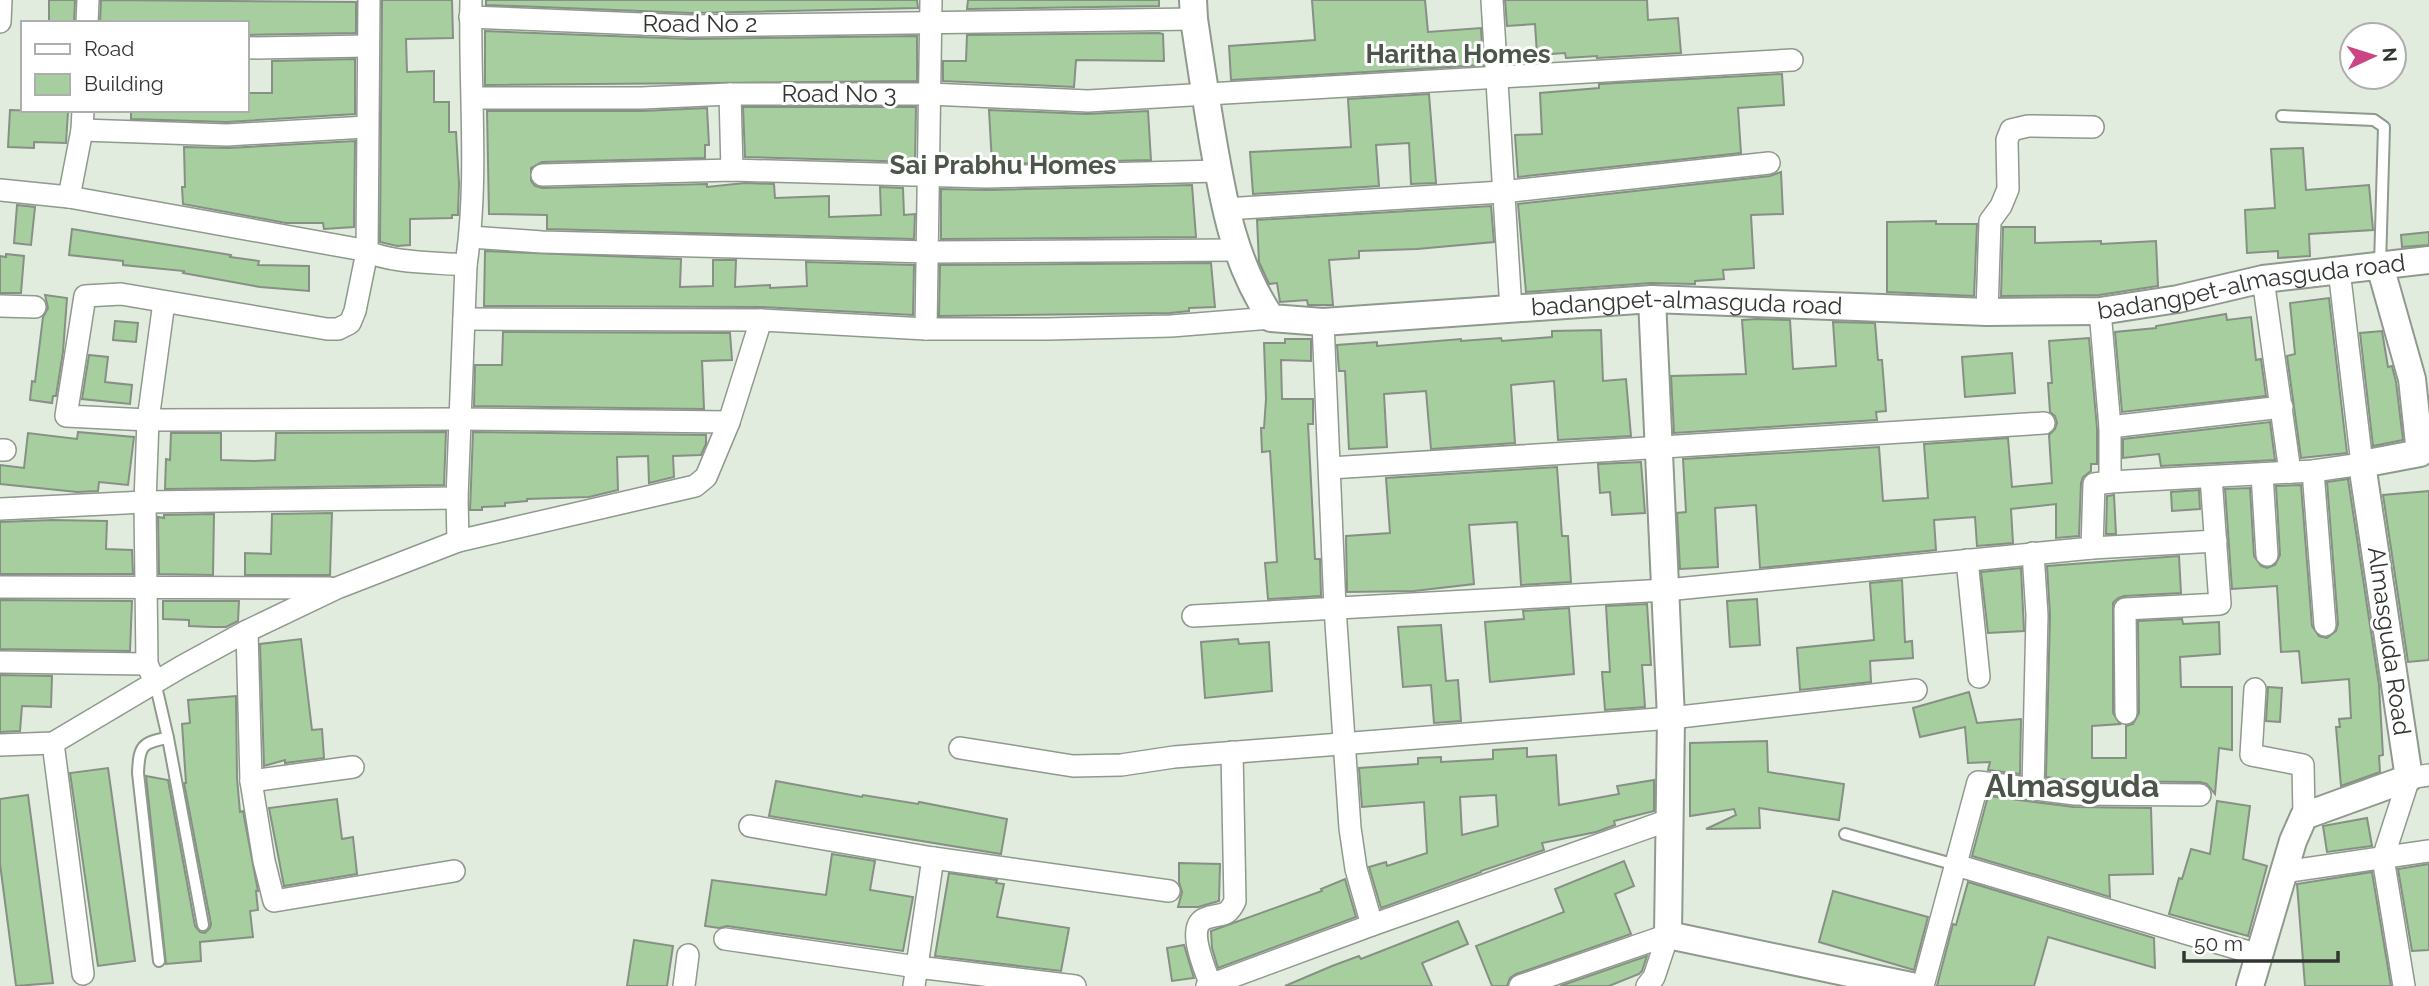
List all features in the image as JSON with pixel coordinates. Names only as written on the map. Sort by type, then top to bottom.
[{"type":"street","points":[[0,22],[1,0]]},
{"type":"street","points":[[88,0],[88,21]]},
{"type":"street","points":[[369,0],[367,252],[350,323],[338,329],[327,329],[112,293],[85,296],[66,416],[148,421],[460,419],[729,422]]},
{"type":"street","points":[[1492,0],[1511,310]]},
{"type":"street","points":[[458,541],[457,498],[466,265],[470,237],[473,98],[470,9]]},
{"type":"street","name":"Road No 2","points":[[470,9],[691,26],[930,11],[1193,9]]},
{"type":"street","points":[[464,319],[761,320],[926,328],[1171,326],[1270,318],[1249,284],[1225,209],[1193,9]]},
{"type":"street","points":[[926,328],[930,11]]},
{"type":"street","points":[[248,48],[368,46]]},
{"type":"street","name":"Road No 3","points":[[473,98],[930,94],[1088,101],[1792,60]]},
{"type":"street","points":[[730,94],[732,170]]},
{"type":"street","points":[[69,197],[83,120],[228,135],[366,127]]},
{"type":"street","points":[[1987,312],[1990,221],[2001,206],[2008,189],[2007,140],[2011,130],[2028,126],[2093,127]]},
{"type":"street","points":[[1225,209],[1503,192],[1769,163]]},
{"type":"street","points":[[542,174],[732,170],[986,177],[1218,171]]},
{"type":"street","points":[[0,190],[69,197],[406,260],[466,265]]},
{"type":"street","points":[[470,237],[542,242],[928,252],[1236,250]]},
{"type":"street","name":"badangpet-almasguda road","points":[[1270,318],[1323,322],[1652,299],[1987,312],[2100,311],[2178,299],[2263,279],[2429,260]]},
{"type":"street","points":[[2092,548],[2094,484],[2313,471],[2424,452],[2420,378],[2380,266]]},
{"type":"street","points":[[2339,270],[2362,464]]},
{"type":"street","points":[[2263,279],[2290,472]]},
{"type":"street","points":[[1647,986],[1654,977],[1668,935],[1671,718],[1652,299]]},
{"type":"street","points":[[151,673],[145,502],[148,421],[164,302]]},
{"type":"street","points":[[0,306],[35,307]]},
{"type":"street","points":[[2100,311],[2110,427],[2110,482]]},
{"type":"street","points":[[0,745],[52,743],[151,673],[337,588],[458,541],[695,486],[706,477],[729,422],[761,320]]},
{"type":"street","points":[[1323,322],[1335,608],[1350,828],[1356,869],[1372,925]]},
{"type":"street","points":[[2110,427],[2282,407]]},
{"type":"street","points":[[1330,468],[2044,423]]},
{"type":"street","name":"Almasguda Road","points":[[2362,464],[2419,777]]},
{"type":"street","points":[[2313,471],[2325,625]]},
{"type":"street","points":[[2262,474],[2267,555]]},
{"type":"street","points":[[2126,713],[2125,609],[2220,604],[2211,477]]},
{"type":"street","points":[[0,509],[145,502],[457,498]]},
{"type":"street","points":[[1193,616],[1666,590],[2033,553],[2216,541]]},
{"type":"street","points":[[2033,553],[2037,615],[2034,790]]},
{"type":"street","points":[[1967,560],[1979,677]]},
{"type":"street","points":[[0,587],[337,588]]},
{"type":"street","points":[[247,631],[251,781],[264,861],[274,901],[453,871]]},
{"type":"street","points":[[0,662],[151,673]]},
{"type":"street","points":[[2250,986],[2293,841],[2305,816],[2303,765],[2251,755],[2255,689]]},
{"type":"street","points":[[960,748],[1073,766],[1121,765],[1232,752],[1671,718],[1916,690]]},
{"type":"street","points":[[52,743],[83,974]]},
{"type":"street","points":[[1232,752],[1236,901],[1224,915],[1203,920],[1197,927],[1196,939],[1210,986],[1372,925],[1669,820]]},
{"type":"street","points":[[251,781],[353,767]]},
{"type":"street","points":[[2305,816],[2419,777]]},
{"type":"street","points":[[2404,986],[2383,858],[2419,777]]},
{"type":"street","points":[[1923,986],[1978,782],[2075,794],[2200,795]]},
{"type":"street","points":[[750,827],[933,858],[1169,891]]},
{"type":"street","points":[[2284,872],[2429,851]]},
{"type":"street","points":[[915,977],[933,858]]},
{"type":"street","points":[[1956,865],[2259,956]]},
{"type":"street","points":[[1520,986],[1668,935],[1911,986]]},
{"type":"street","points":[[725,939],[915,977],[1075,986]]},
{"type":"street","points":[[684,986],[688,955]]},
{"type":"lane","points":[[2282,116],[2374,120],[2384,127],[2380,266]]},
{"type":"lane","points":[[151,673],[168,738],[204,925]]},
{"type":"lane","points":[[159,961],[138,755],[142,747],[150,741],[168,738]]},
{"type":"lane","points":[[1845,834],[1956,865]]},
{"type":"building","points":[[49,0],[75,0],[74,21],[49,21]]},
{"type":"building","points":[[101,0],[356,2],[356,33],[248,35],[248,21],[100,21]]},
{"type":"building","points":[[382,0],[452,0],[453,38],[406,39],[407,72],[434,71],[434,102],[449,102],[449,132],[456,132],[458,215],[452,215],[452,218],[410,219],[410,245],[397,246],[380,242]]},
{"type":"building","points":[[486,0],[917,0],[918,8],[691,13],[486,5]]},
{"type":"building","points":[[968,0],[1159,0],[1159,6],[967,9]]},
{"type":"building","points":[[1312,0],[1425,0],[1428,32],[1481,28],[1483,65],[1231,80],[1229,46],[1315,40]]},
{"type":"building","points":[[1505,0],[1647,0],[1648,20],[1678,18],[1681,53],[1597,58],[1566,58],[1565,53],[1537,55],[1535,24],[1507,26]]},
{"type":"building","points":[[485,31],[691,39],[917,36],[917,81],[485,85]]},
{"type":"building","points":[[1163,34],[1164,61],[1076,60],[1074,87],[943,81],[943,61],[966,61],[967,35]]},
{"type":"building","points":[[355,59],[355,114],[227,122],[131,119],[131,112],[248,112],[248,93],[272,93],[272,61]]},
{"type":"building","points":[[1782,74],[1784,105],[1738,108],[1741,153],[1518,177],[1515,135],[1542,134],[1540,93],[1599,88],[1599,84]]},
{"type":"building","points":[[1429,94],[1436,183],[1411,184],[1409,143],[1376,145],[1379,186],[1253,194],[1250,152],[1351,147],[1348,99]]},
{"type":"building","points":[[743,107],[916,107],[915,162],[745,157]]},
{"type":"building","points":[[707,108],[709,145],[705,145],[705,158],[542,162],[531,168],[531,181],[542,188],[774,184],[775,198],[829,196],[829,217],[881,215],[880,187],[903,188],[904,215],[915,214],[914,239],[547,229],[547,215],[489,214],[487,111],[642,111]]},
{"type":"building","points":[[10,110],[68,112],[66,143],[34,142],[34,148],[8,147]]},
{"type":"building","points":[[989,110],[1087,114],[1148,111],[1151,160],[992,164]]},
{"type":"building","points":[[355,141],[354,227],[324,229],[323,223],[286,223],[183,204],[184,147],[228,148]]},
{"type":"building","points":[[2303,148],[2306,190],[2369,185],[2373,230],[2309,234],[2310,256],[2278,258],[2278,251],[2247,253],[2245,210],[2275,208],[2271,149]]},
{"type":"building","points":[[1781,172],[1783,214],[1751,215],[1754,268],[1723,270],[1724,279],[1695,281],[1695,284],[1651,283],[1526,292],[1518,204],[1770,176]]},
{"type":"building","points":[[1192,185],[1196,237],[941,239],[941,189]]},
{"type":"building","points":[[17,205],[35,207],[31,245],[14,243]]},
{"type":"building","points":[[1491,206],[1494,242],[1359,251],[1359,258],[1329,260],[1333,305],[1308,305],[1307,300],[1280,302],[1277,283],[1269,284],[1259,262],[1257,220]]},
{"type":"building","points":[[1936,221],[1936,224],[1977,224],[1974,296],[1887,292],[1887,222]]},
{"type":"building","points":[[2003,227],[2035,227],[2035,243],[2156,241],[2158,286],[2099,295],[2001,296]]},
{"type":"building","points":[[72,229],[231,255],[230,257],[259,261],[258,265],[309,266],[309,291],[260,287],[183,273],[184,271],[123,265],[123,261],[69,255]]},
{"type":"building","points":[[2429,232],[2429,245],[2402,247],[2401,235]]},
{"type":"building","points":[[485,251],[681,259],[680,287],[713,286],[713,260],[736,260],[735,287],[770,285],[770,288],[807,286],[806,262],[914,265],[913,315],[761,307],[484,306]]},
{"type":"building","points":[[6,254],[24,256],[21,293],[0,293],[0,256],[6,257]]},
{"type":"building","points":[[1211,263],[1215,307],[1189,308],[1189,311],[1170,313],[939,316],[940,265]]},
{"type":"building","points":[[45,295],[67,298],[63,352],[56,396],[53,396],[52,403],[30,400],[32,381],[35,382],[43,317],[48,308]]},
{"type":"building","points":[[2329,298],[2347,453],[2301,458],[2287,356],[2295,354],[2290,303]]},
{"type":"building","points":[[2226,314],[2227,320],[2251,317],[2256,360],[2261,359],[2266,396],[2122,412],[2115,332],[2156,328]]},
{"type":"building","points":[[1742,320],[1790,320],[1793,369],[1836,366],[1833,322],[1875,323],[1878,360],[1882,360],[1886,411],[1876,412],[1877,420],[1674,433],[1671,376],[1746,374]]},
{"type":"building","points":[[115,321],[138,323],[136,342],[113,340]]},
{"type":"building","points":[[1601,330],[1603,381],[1626,379],[1631,436],[1558,440],[1554,381],[1511,385],[1515,443],[1431,449],[1426,391],[1384,394],[1387,447],[1349,449],[1345,371],[1339,371],[1337,345],[1377,342],[1377,346],[1501,338],[1502,341],[1552,337],[1552,331]]},
{"type":"building","points":[[2382,331],[2388,367],[2392,366],[2396,382],[2403,440],[2373,446],[2360,333]]},
{"type":"building","points":[[503,332],[730,333],[732,360],[702,361],[704,409],[474,406],[475,365],[502,365]]},
{"type":"building","points":[[2089,338],[2097,428],[2097,464],[2091,464],[2091,471],[2083,477],[2081,483],[2079,536],[2056,538],[2056,504],[2011,509],[2013,543],[1977,546],[1975,517],[1934,520],[1936,550],[1760,568],[1756,505],[1715,508],[1718,567],[1680,569],[1677,513],[1686,512],[1683,459],[1879,447],[1883,501],[1928,498],[1924,444],[2008,438],[2012,487],[2052,483],[2049,435],[2057,423],[2050,412],[2048,383],[2052,383],[2049,341]]},
{"type":"building","points":[[1285,339],[1311,339],[1311,361],[1281,360],[1282,399],[1313,399],[1313,424],[1308,424],[1315,559],[1320,559],[1321,596],[1268,599],[1265,563],[1277,562],[1270,451],[1262,452],[1261,428],[1264,428],[1266,399],[1264,343],[1285,343]]},
{"type":"building","points":[[2012,353],[2015,393],[1965,397],[1962,357]]},
{"type":"building","points":[[89,355],[108,357],[105,382],[132,385],[130,404],[82,399]]},
{"type":"building","points":[[2270,422],[2275,460],[2161,466],[2159,454],[2123,458],[2123,439]]},
{"type":"building","points":[[78,432],[134,437],[128,485],[99,482],[98,491],[77,492],[0,484],[0,465],[24,468],[28,433],[77,439]]},
{"type":"building","points":[[446,432],[444,485],[165,489],[166,459],[170,460],[171,433],[221,433],[221,460],[254,461],[275,460],[276,433]]},
{"type":"building","points":[[473,432],[706,435],[706,444],[701,455],[673,456],[674,477],[649,483],[648,456],[617,457],[618,490],[589,497],[527,499],[505,503],[505,506],[470,510]]},
{"type":"building","points":[[1641,462],[1645,513],[1612,515],[1610,492],[1600,493],[1598,464]]},
{"type":"building","points":[[1557,467],[1562,536],[1568,536],[1571,582],[1521,585],[1517,522],[1469,525],[1474,584],[1414,591],[1347,592],[1346,536],[1390,533],[1386,478]]},
{"type":"building","points":[[2348,479],[2379,685],[2383,755],[2379,756],[2380,772],[2341,786],[2336,727],[2340,727],[2339,719],[2351,718],[2349,679],[2302,683],[2299,651],[2281,652],[2277,586],[2232,589],[2225,489],[2250,488],[2254,556],[2261,566],[2267,568],[2275,565],[2280,555],[2276,486],[2301,485],[2312,626],[2319,636],[2327,638],[2336,631],[2338,624],[2327,482]]},
{"type":"building","points":[[2199,490],[2200,509],[2172,511],[2171,492]]},
{"type":"building","points":[[2429,491],[2429,660],[2408,662],[2383,495]]},
{"type":"building","points":[[2114,495],[2116,534],[2106,534],[2107,496]]},
{"type":"building","points":[[332,513],[330,575],[245,575],[245,553],[271,554],[272,514]]},
{"type":"building","points":[[214,514],[213,575],[159,574],[158,517]]},
{"type":"building","points":[[107,521],[106,549],[132,550],[133,574],[0,574],[0,522]]},
{"type":"building","points":[[2179,556],[2181,593],[2124,596],[2113,603],[2113,713],[2120,724],[2092,726],[2092,758],[2126,758],[2126,726],[2133,724],[2139,713],[2138,621],[2182,619],[2183,624],[2219,622],[2220,654],[2180,657],[2181,687],[2232,687],[2232,750],[2219,748],[2215,794],[2207,784],[2200,782],[2076,781],[2046,777],[2050,615],[2047,566]]},
{"type":"building","points":[[2021,568],[2024,631],[1988,633],[1981,572]]},
{"type":"building","points":[[1902,580],[1905,642],[1912,641],[1913,658],[1870,661],[1871,682],[1800,690],[1797,648],[1874,640],[1870,583]]},
{"type":"building","points":[[1757,599],[1760,645],[1730,647],[1727,601]]},
{"type":"building","points":[[0,600],[132,601],[130,651],[0,649]]},
{"type":"building","points":[[163,601],[239,601],[238,621],[226,627],[189,626],[189,620],[163,619]]},
{"type":"building","points":[[1647,604],[1651,665],[1642,665],[1645,707],[1605,710],[1602,672],[1610,672],[1606,606]]},
{"type":"building","points":[[1569,608],[1574,674],[1490,682],[1485,622],[1524,619],[1523,611]]},
{"type":"building","points":[[1441,625],[1446,681],[1458,680],[1461,721],[1434,723],[1431,685],[1403,687],[1398,627]]},
{"type":"building","points":[[301,639],[312,730],[322,729],[324,758],[285,763],[285,760],[264,766],[260,644]]},
{"type":"building","points":[[1238,639],[1239,644],[1269,642],[1272,691],[1205,698],[1201,642]]},
{"type":"building","points":[[0,675],[52,676],[51,707],[22,706],[20,731],[0,732]]},
{"type":"building","points":[[2268,687],[2282,688],[2280,722],[2266,721]]},
{"type":"building","points":[[1969,692],[1977,723],[2021,719],[2020,774],[1988,770],[1990,762],[1968,763],[1965,727],[1920,737],[1913,708]]},
{"type":"building","points":[[236,696],[240,812],[243,811],[258,891],[258,910],[250,911],[253,937],[200,942],[201,961],[166,964],[146,776],[168,780],[195,926],[205,933],[211,924],[184,783],[182,724],[190,723],[188,700]]},
{"type":"building","points":[[1767,741],[1768,772],[1844,784],[1839,820],[1759,808],[1760,828],[1706,829],[1736,815],[1734,809],[1690,816],[1690,743]]},
{"type":"building","points":[[1527,748],[1527,757],[1556,755],[1559,805],[1619,794],[1617,786],[1654,780],[1654,811],[1614,821],[1615,825],[1596,832],[1542,843],[1544,850],[1381,908],[1369,867],[1386,862],[1387,866],[1427,853],[1424,802],[1362,807],[1359,768],[1418,764],[1418,758],[1441,757],[1441,762],[1493,759],[1493,750]],"holes":[[[1496,795],[1498,826],[1462,835],[1460,797]]]},
{"type":"building","points":[[108,768],[135,961],[98,966],[70,773]]},
{"type":"building","points":[[776,781],[862,797],[919,802],[1007,819],[1001,854],[769,816]]},
{"type":"building","points":[[28,795],[53,983],[16,986],[0,864],[0,799]]},
{"type":"building","points":[[1988,796],[2074,807],[2151,808],[2153,874],[2109,875],[2110,897],[1972,856]]},
{"type":"building","points":[[337,799],[342,839],[353,837],[357,874],[284,886],[269,808]]},
{"type":"building","points":[[2217,801],[2250,806],[2243,859],[2267,866],[2248,936],[2169,914],[2191,849],[2210,854]]},
{"type":"building","points":[[2367,818],[2372,846],[2327,852],[2323,826]]},
{"type":"building","points":[[832,854],[875,861],[870,890],[913,897],[903,951],[727,926],[705,926],[712,880],[826,895]]},
{"type":"building","points":[[1624,861],[1634,886],[1615,894],[1631,934],[1516,974],[1510,978],[1507,986],[1492,986],[1476,946],[1564,912],[1555,889]]},
{"type":"building","points":[[1179,863],[1220,864],[1219,901],[1198,907],[1178,907],[1182,892]]},
{"type":"building","points":[[2429,864],[2429,950],[2412,951],[2398,869]]},
{"type":"building","points":[[2372,872],[2391,986],[2305,986],[2297,884]]},
{"type":"building","points":[[949,873],[997,880],[996,883],[1004,884],[997,917],[1069,928],[1061,971],[935,956]]},
{"type":"building","points":[[1345,879],[1356,917],[1218,968],[1212,948],[1211,931],[1322,891],[1321,889]]},
{"type":"building","points":[[1968,882],[2154,938],[2155,968],[2048,937],[2034,986],[1937,986],[1953,924],[1956,925]]},
{"type":"building","points":[[1833,891],[1928,917],[1914,970],[1819,942]]},
{"type":"building","points":[[1458,921],[1468,944],[1422,963],[1432,986],[1285,986],[1332,966],[1359,956],[1361,959]]},
{"type":"building","points":[[634,940],[673,946],[667,986],[627,986]]},
{"type":"building","points":[[1184,945],[1194,978],[1172,981],[1167,948]]},
{"type":"building","points":[[1647,956],[1639,974],[1609,986],[1560,986]]},
{"type":"district","name":"Haritha Homes","points":[[1458,54]]},
{"type":"district","name":"Sai Prabhu Homes","points":[[1003,165]]},
{"type":"district","name":"Almasguda","points":[[2072,786]]}]
